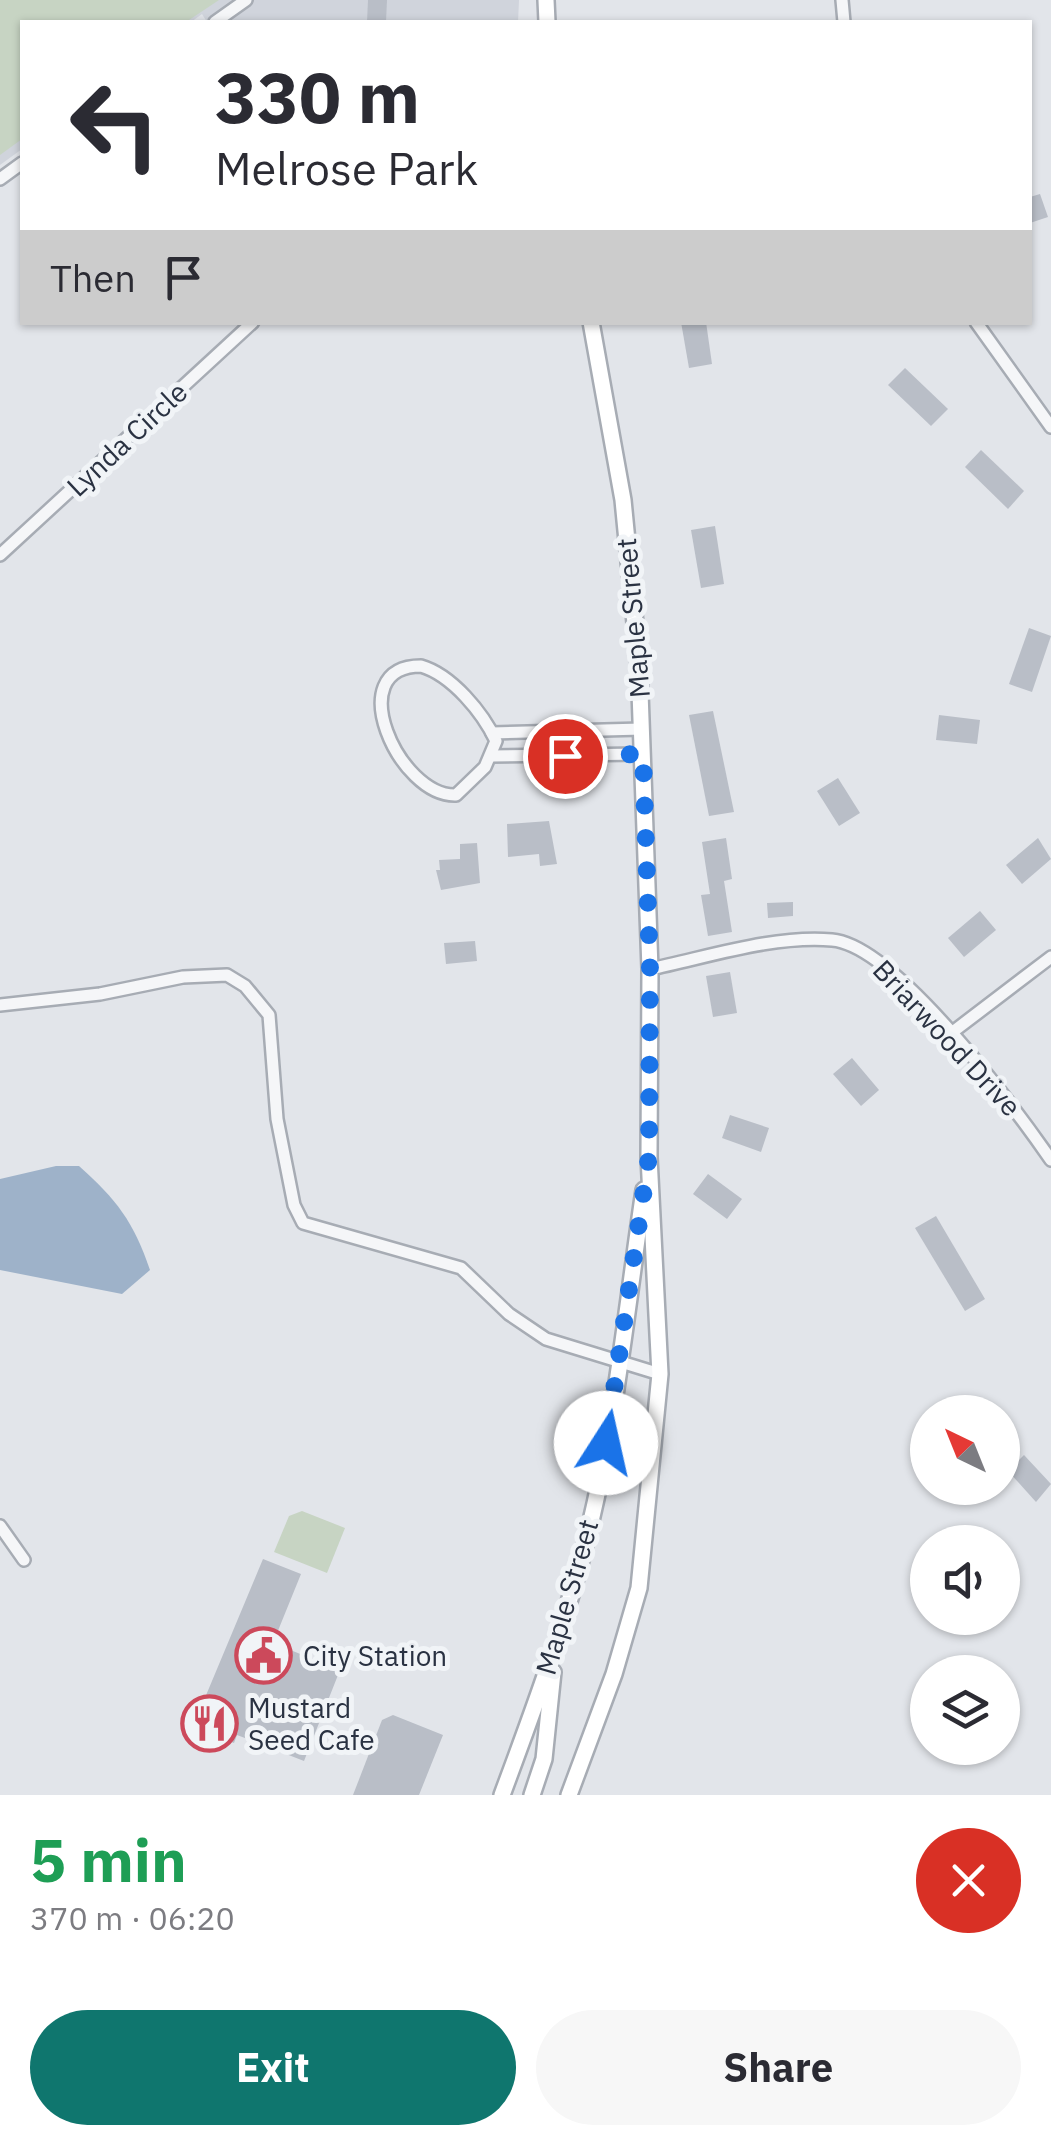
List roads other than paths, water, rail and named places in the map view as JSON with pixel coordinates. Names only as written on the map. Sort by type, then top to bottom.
[{"type":"main road","name":"Maple Street","points":[[568,1795],[614,1674],[638,1588],[660,1374],[649,1156],[650,969],[642,728],[622,500],[592,325]]},
{"type":"main road","name":"Maple Street","points":[[502,1795],[552,1658],[583,1555],[620,1362],[649,1156]]},
{"type":"main road","points":[[532,1795],[544,1758],[552,1658]]},
{"type":"street","points":[[218,20],[246,0]]},
{"type":"street","name":"Lynda Circle","points":[[0,555],[251,325]]},
{"type":"street","points":[[978,325],[1051,427]]},
{"type":"street","points":[[402,670],[432,670],[492,732],[496,741],[490,756],[464,791],[446,796],[430,792],[384,729],[382,695],[402,670]]},
{"type":"street","points":[[492,732],[642,728]]},
{"type":"street","points":[[490,756],[643,754]]},
{"type":"street","name":"Briarwood Drive","points":[[650,969],[795,940],[836,940],[864,950],[893,970],[950,1034],[1018,1112],[1051,1160]]},
{"type":"street","points":[[950,1034],[1051,957]]},
{"type":"street","points":[[0,1004],[100,994],[183,977],[227,975],[245,986],[270,1015],[278,1118],[294,1205],[302,1223],[461,1268],[509,1314],[546,1339],[660,1374]]},
{"type":"street","points":[[0,1526],[24,1560]]},
{"type":"water","points":[[56,1166],[79,1166],[114,1201],[137,1238],[150,1270],[122,1294],[0,1270],[0,1179]]},
{"type":"place","name":"City Station","points":[[264,1656]]},
{"type":"place","name":"Mustard Seed Cafe","points":[[209,1724]]}]
